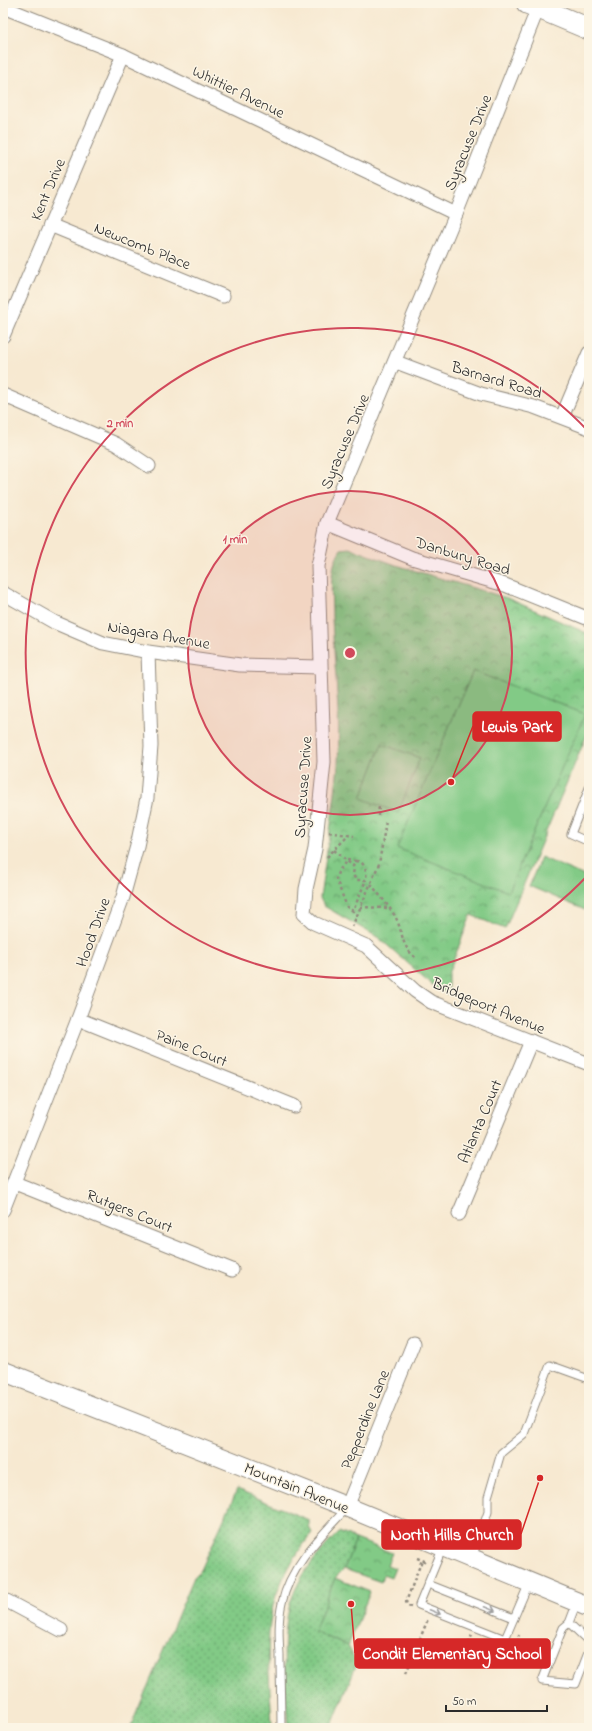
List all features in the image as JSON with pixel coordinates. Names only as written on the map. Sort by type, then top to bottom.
[{"type":"main road","points":[[532,6],[589,29]]},
{"type":"main road","name":"Mountain Avenue","points":[[3,1371],[347,1507],[583,1605]]},
{"type":"street","name":"Syracuse Drive","points":[[304,914],[306,889],[315,849],[324,762],[318,566],[327,523],[396,362],[456,214],[532,6]]},
{"type":"street","name":"Whittier Avenue","points":[[3,7],[123,55],[456,214]]},
{"type":"street","name":"Kent Drive","points":[[3,336],[123,55]]},
{"type":"street","name":"Newcomb Place","points":[[50,225],[223,296]]},
{"type":"street","points":[[562,418],[589,353]]},
{"type":"street","name":"Barnard Road","points":[[396,362],[481,394],[534,407],[589,428]]},
{"type":"street","points":[[3,395],[116,444],[149,466]]},
{"type":"street","name":"Danbury Road","points":[[327,523],[412,558],[505,585],[589,619]]},
{"type":"street","name":"Niagara Avenue","points":[[3,593],[54,622],[103,643],[148,652],[240,665],[320,667]]},
{"type":"street","name":"Hood Drive","points":[[3,1210],[78,1019],[123,897],[147,798],[151,746],[148,652]]},
{"type":"street","name":"Bridgeport Avenue","points":[[304,914],[314,923],[366,946],[415,991],[431,1002],[589,1064]]},
{"type":"street","name":"Paine Court","points":[[78,1019],[294,1106]]},
{"type":"street","name":"Atlanta Court","points":[[459,1214],[531,1041]]},
{"type":"street","name":"Rutgers Court","points":[[14,1183],[232,1270]]},
{"type":"street","name":"Pepperdine Lane","points":[[347,1507],[413,1344]]},
{"type":"street","points":[[3,1599],[61,1630]]},
{"type":"lane","points":[[589,788],[571,834],[589,842]]},
{"type":"lane","points":[[472,1559],[488,1512],[488,1497],[501,1453],[524,1434],[550,1365],[589,1379]]},
{"type":"lane","points":[[281,1728],[279,1621],[282,1603],[289,1584],[300,1563],[313,1545],[347,1507]]},
{"type":"lane","points":[[443,1546],[419,1605],[506,1640],[529,1582]]},
{"type":"lane","points":[[428,1584],[514,1618]]},
{"type":"lane","points":[[583,1605],[569,1623],[563,1628],[542,1681],[576,1684],[589,1650]]},
{"type":"lane","points":[[569,1623],[589,1642]]},
{"type":"path","points":[[378,816],[379,806]]},
{"type":"path","points":[[347,938],[379,864],[386,821]]},
{"type":"path","points":[[317,830],[354,836]]},
{"type":"path","points":[[326,858],[349,835]]},
{"type":"path","points":[[334,850],[354,866]]},
{"type":"path","points":[[347,860],[361,862],[367,872],[366,880],[354,911],[347,908],[336,879],[338,872],[347,860]]},
{"type":"path","points":[[356,861],[353,875],[356,880],[366,880]]},
{"type":"path","points":[[370,883],[397,919],[402,940],[410,953],[417,959]]},
{"type":"path","points":[[360,907],[388,908]]},
{"type":"path","points":[[406,1673],[430,1615]]},
{"type":"path","points":[[464,1654],[472,1632]]},
{"type":"green space","points":[[350,548],[396,565],[507,598],[589,634],[589,730],[505,929],[471,915],[448,974],[448,994],[436,988],[379,938],[324,906],[320,898],[334,798],[339,747],[332,617],[332,573],[337,556],[341,549]]},
{"type":"green space","points":[[473,671],[585,714],[508,892],[397,848]]},
{"type":"green space","points":[[382,744],[420,758],[398,813],[361,798]]},
{"type":"green space","points":[[541,857],[589,878],[589,900],[585,910],[529,886]]},
{"type":"green space","points":[[237,1490],[309,1520],[309,1527],[312,1533],[289,1568],[279,1587],[270,1620],[268,1651],[272,1728],[130,1728],[194,1577],[201,1570]]},
{"type":"green space","points":[[339,1532],[356,1539],[344,1569],[335,1578],[314,1632],[348,1646],[357,1663],[332,1728],[288,1728],[284,1653],[286,1623],[289,1608],[292,1597],[302,1576],[316,1557]]},
{"type":"green space","points":[[356,1539],[392,1553],[387,1565],[395,1568],[391,1578],[383,1575],[381,1582],[344,1569]]},
{"type":"green space","points":[[335,1578],[370,1592],[348,1646],[314,1632]]},
{"type":"place","name":"Lewis Park","points":[[451,782]]},
{"type":"place","name":"North Hills Church","points":[[540,1478]]},
{"type":"place","name":"Condit Elementary School","points":[[351,1604]]}]
